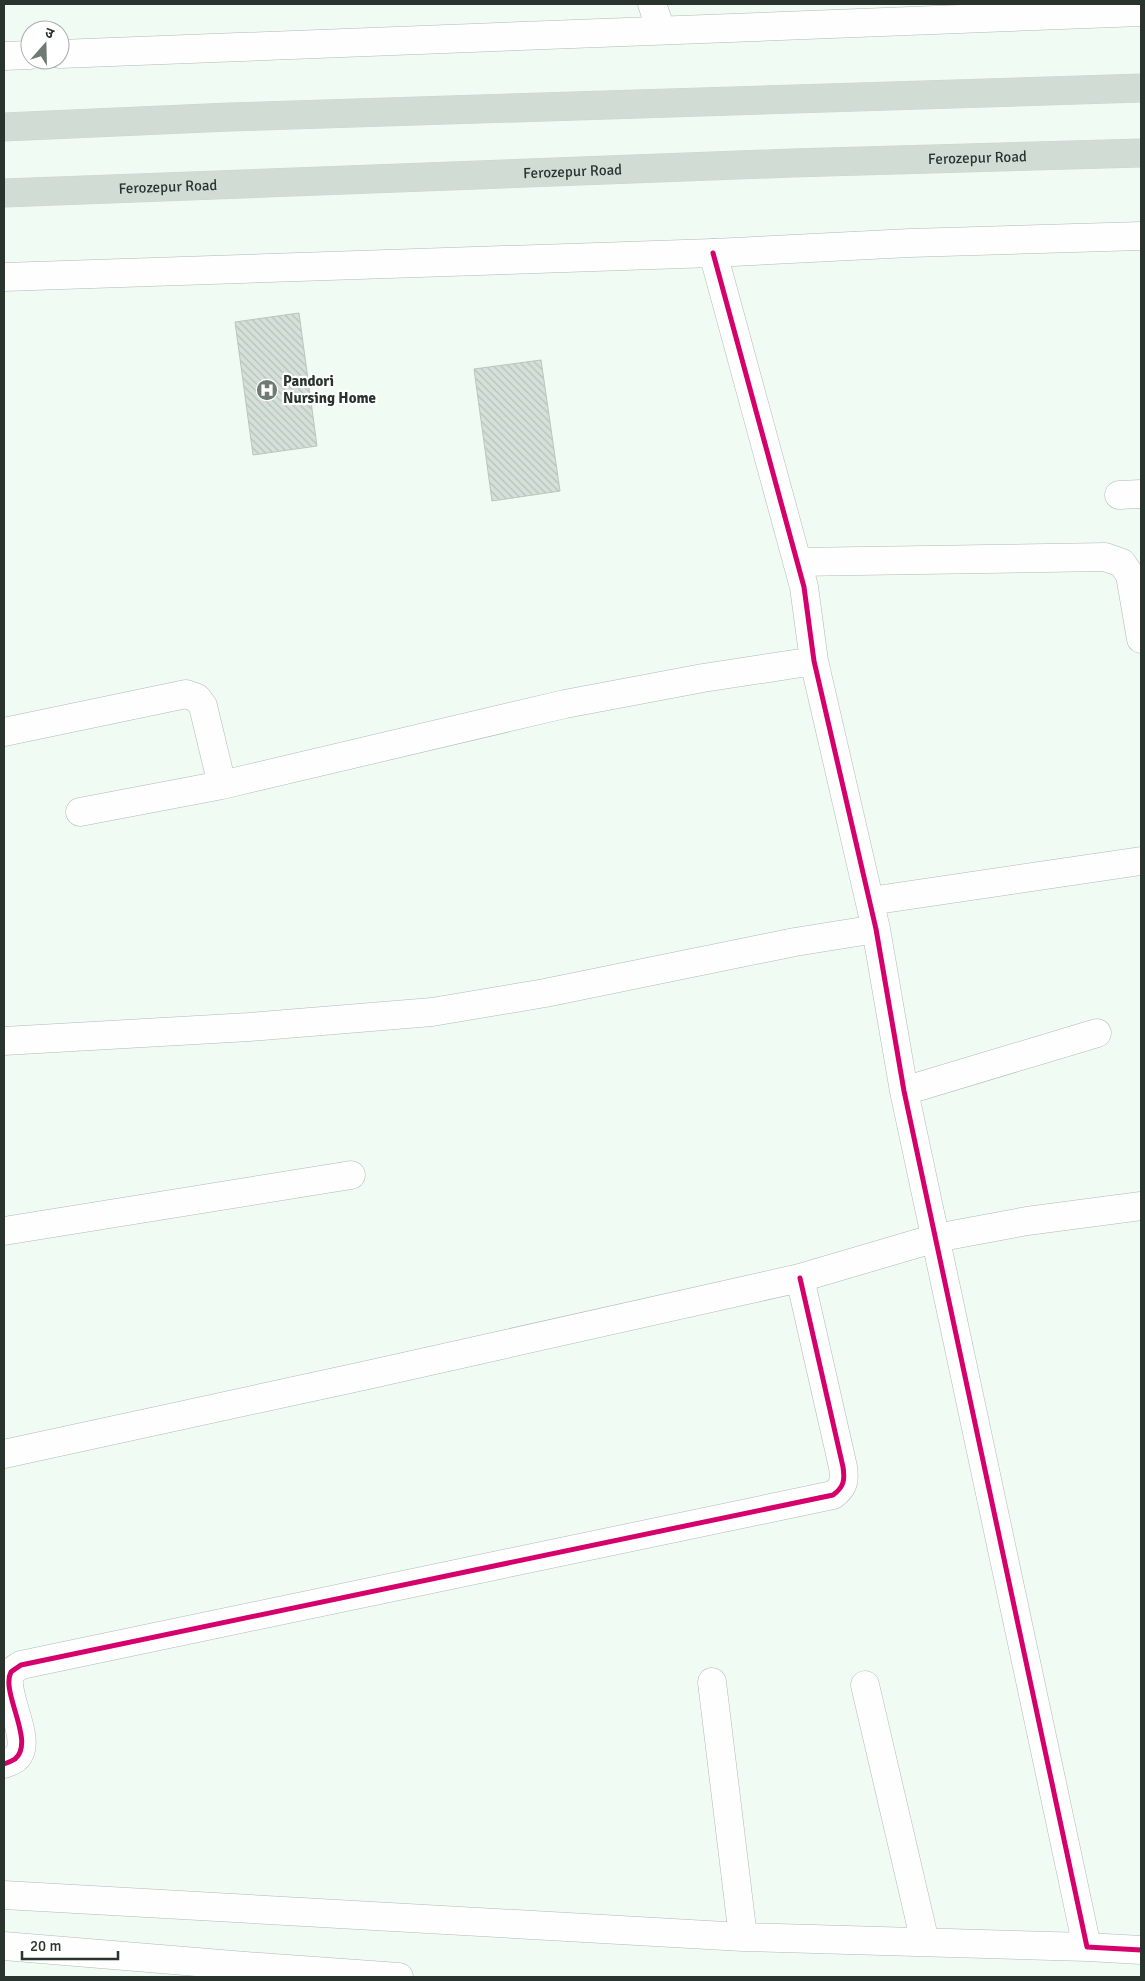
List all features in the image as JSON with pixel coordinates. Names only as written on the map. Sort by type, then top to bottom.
[{"type":"highway","points":[[4,127],[238,116],[1141,88]]},
{"type":"highway","name":"Ferozepur Road","points":[[4,193],[792,163],[1141,153]]},
{"type":"street","points":[[652,4],[661,30]]},
{"type":"street","points":[[70,54],[1141,12]]},
{"type":"street","points":[[4,56],[20,55]]},
{"type":"street","points":[[4,277],[713,253],[910,243],[1141,236]]},
{"type":"street","points":[[713,253],[804,586],[814,661],[876,929],[904,1091],[1086,1947]]},
{"type":"street","points":[[797,562],[1105,557],[1122,563],[1130,574],[1141,639]]},
{"type":"street","points":[[80,812],[222,785],[565,704],[703,678],[814,661]]},
{"type":"street","points":[[4,732],[186,694],[196,698],[203,706],[222,785]]},
{"type":"street","points":[[870,902],[1141,861]]},
{"type":"street","points":[[4,1041],[249,1027],[432,1012],[545,993],[795,942],[876,929]]},
{"type":"street","points":[[904,1091],[1097,1033]]},
{"type":"street","points":[[4,1231],[351,1175]]},
{"type":"street","points":[[4,1454],[800,1278],[936,1238],[1027,1221],[1141,1209]]},
{"type":"street","points":[[4,1764],[15,1759],[20,1752],[21,1742],[6,1685],[10,1673],[21,1666],[834,1495],[841,1489],[844,1474],[800,1278]]},
{"type":"street","points":[[712,1682],[743,1937]]},
{"type":"street","points":[[865,1685],[925,1942]]},
{"type":"street","points":[[4,1895],[743,1937],[1141,1950]]},
{"type":"street","points":[[4,1946],[248,1972],[398,1977]]},
{"type":"building","points":[[299,313],[317,446],[253,455],[235,322]]},
{"type":"building","points":[[541,360],[560,491],[492,501],[474,369]]},
{"type":"cycle path","points":[[713,253],[804,587],[814,661],[876,929],[904,1091],[1087,1947],[1141,1950]]},
{"type":"cycle path","points":[[4,1764],[15,1759],[20,1751],[22,1741],[9,1681],[11,1672],[21,1665],[833,1495],[843,1483],[843,1467],[800,1278]]},
{"type":"place","name":"Pandori Nursing Home","points":[[267,390]]}]
